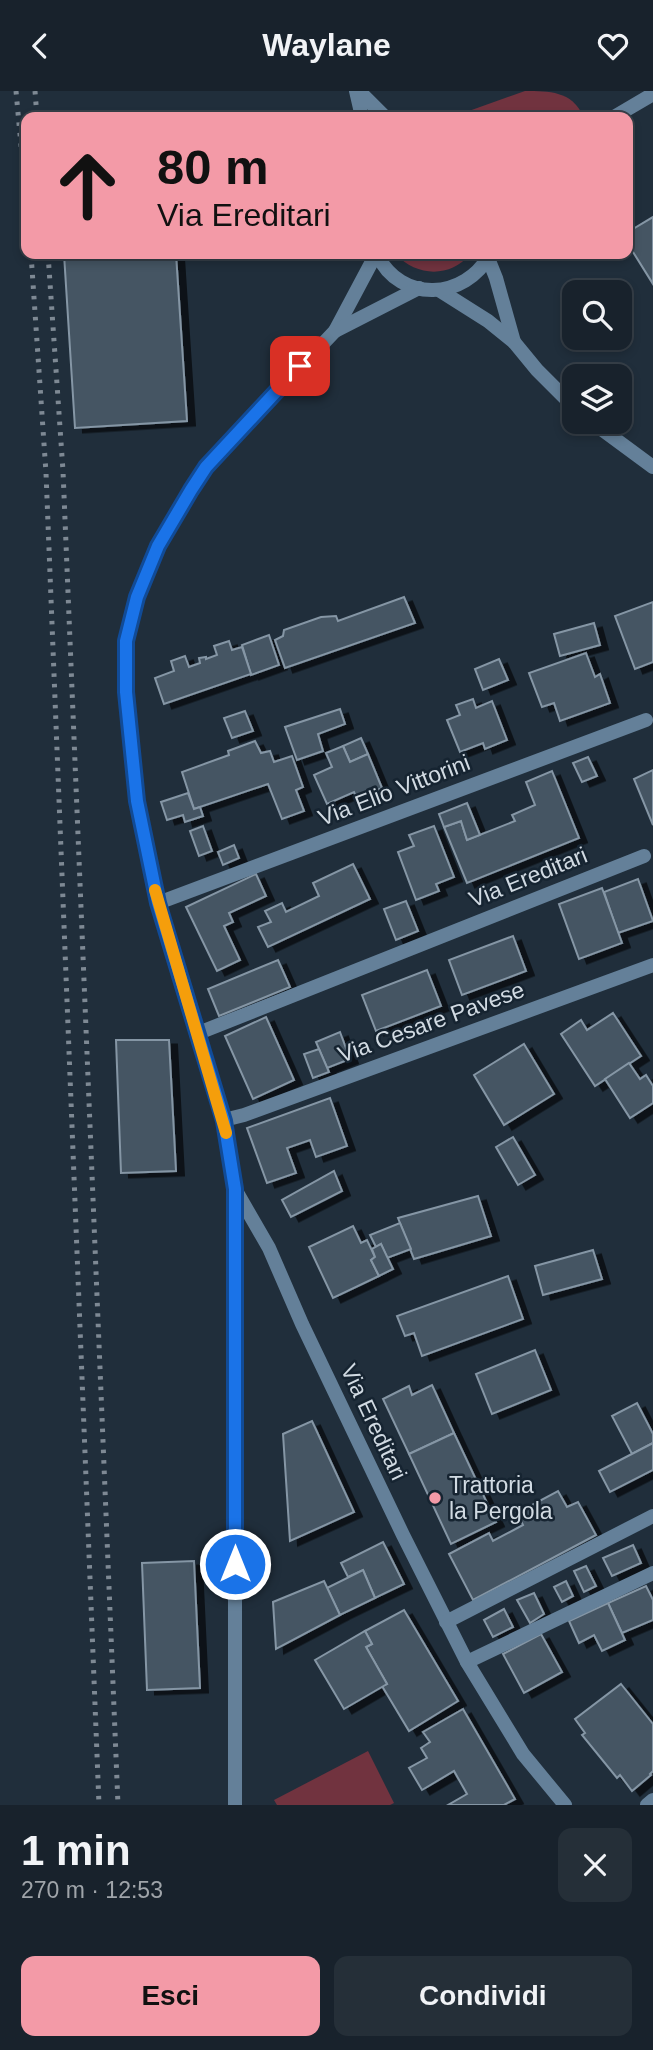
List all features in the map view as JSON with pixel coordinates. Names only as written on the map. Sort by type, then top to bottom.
[{"type":"street","points":[[357,91],[361,112]]},
{"type":"street","points":[[357,91],[380,112]]},
{"type":"street","points":[[622,112],[653,94]]},
{"type":"street","name":"Via Ereditari","points":[[374,259],[335,331],[206,467],[158,546],[137,597],[126,641],[126,692],[137,801],[158,903],[224,1121],[235,1189],[269,1248],[302,1324],[467,1662],[523,1754],[565,1805]]},
{"type":"street","name":"Via Ereditari","points":[[380,259],[396,277],[419,288],[439,290],[464,282],[480,269],[487,259]]},
{"type":"street","points":[[490,259],[514,342]]},
{"type":"street","name":"Via Ereditari","points":[[335,331],[419,288]]},
{"type":"street","points":[[439,290],[488,321],[514,342],[562,395]]},
{"type":"street","points":[[608,434],[653,467]]},
{"type":"street","name":"Via Elio Vittorini","points":[[158,903],[646,720]]},
{"type":"street","name":"Via Ereditari","points":[[196,1034],[644,856]]},
{"type":"street","name":"Via Cesare Pavese","points":[[224,1121],[653,965]]},
{"type":"street","points":[[235,1189],[235,1805]]},
{"type":"street","points":[[446,1622],[653,1516]]},
{"type":"street","points":[[467,1662],[653,1573]]},
{"type":"street","points":[[647,1805],[653,1800]]},
{"type":"shaded area","points":[[525,91],[559,94],[573,102],[580,112],[466,112]]},
{"type":"shaded area","points":[[401,259],[465,259],[444,271],[433,272]]},
{"type":"shaded area","points":[[368,1751],[394,1803],[277,1805],[274,1800]]},
{"type":"building","points":[[653,217],[653,284],[633,252],[633,229]]},
{"type":"building","points":[[64,259],[176,259],[187,421],[75,428]]},
{"type":"building","points":[[404,597],[415,623],[285,668],[275,640],[283,636],[284,630],[321,617],[336,616],[338,621]]},
{"type":"building","points":[[653,602],[653,662],[635,669],[615,616]]},
{"type":"building","points":[[594,623],[600,645],[560,656],[554,634]]},
{"type":"building","points":[[269,635],[279,665],[251,675],[242,645]]},
{"type":"building","points":[[229,641],[232,650],[242,647],[251,674],[164,704],[155,678],[174,671],[171,661],[185,656],[189,667],[200,663],[199,658],[206,659],[217,655],[214,646]]},
{"type":"building","points":[[586,653],[595,677],[600,674],[610,703],[560,721],[554,703],[542,707],[529,673]]},
{"type":"building","points":[[499,659],[508,680],[483,690],[475,669]]},
{"type":"building","points":[[473,699],[476,708],[492,701],[507,740],[485,749],[483,743],[460,752],[447,720],[460,715],[456,705]]},
{"type":"building","points":[[340,709],[345,724],[318,734],[323,751],[297,760],[285,727]]},
{"type":"building","points":[[245,711],[253,731],[232,738],[224,718]]},
{"type":"building","points":[[361,738],[368,754],[350,762],[343,746]]},
{"type":"building","points":[[255,741],[261,753],[270,751],[274,762],[292,756],[303,787],[296,790],[304,811],[282,819],[268,784],[194,809],[182,772],[229,755],[228,751]]},
{"type":"building","points":[[343,746],[350,762],[368,754],[382,788],[357,799],[354,792],[327,804],[314,775],[332,767],[326,753]]},
{"type":"building","points":[[588,757],[597,776],[582,782],[573,763]]},
{"type":"building","points":[[653,770],[653,825],[634,779]]},
{"type":"building","points":[[552,771],[579,838],[467,883],[444,827],[461,821],[467,840],[515,821],[512,815],[535,805],[526,782]]},
{"type":"building","points":[[188,793],[194,809],[200,807],[203,816],[185,822],[183,815],[167,820],[161,802]]},
{"type":"building","points":[[467,803],[480,835],[467,840],[461,821],[444,827],[439,814]]},
{"type":"building","points":[[203,826],[212,851],[199,856],[190,831]]},
{"type":"building","points":[[434,826],[454,877],[436,884],[439,891],[416,900],[398,852],[414,846],[409,835]]},
{"type":"building","points":[[234,845],[239,858],[223,865],[218,852]]},
{"type":"building","points":[[353,864],[370,899],[268,947],[258,927],[271,922],[265,911],[282,903],[286,912],[319,896],[313,883]]},
{"type":"building","points":[[256,874],[266,896],[229,913],[233,922],[224,926],[240,960],[217,971],[186,907]]},
{"type":"building","points":[[638,879],[653,921],[618,933],[604,892]]},
{"type":"building","points":[[602,888],[622,943],[579,959],[559,904]]},
{"type":"building","points":[[406,901],[418,931],[396,940],[384,909]]},
{"type":"building","points":[[513,936],[526,971],[462,995],[449,960]]},
{"type":"building","points":[[278,960],[290,987],[219,1016],[208,989]]},
{"type":"building","points":[[427,970],[441,1006],[376,1031],[362,995]]},
{"type":"building","points":[[613,1013],[641,1056],[595,1086],[561,1034],[581,1020],[587,1030]]},
{"type":"building","points":[[266,1017],[294,1080],[253,1099],[225,1036]]},
{"type":"building","points":[[340,1032],[350,1059],[327,1068],[316,1042]]},
{"type":"building","points":[[116,1040],[169,1040],[176,1171],[121,1173]]},
{"type":"building","points":[[524,1044],[554,1094],[504,1125],[474,1075]]},
{"type":"building","points":[[319,1049],[329,1072],[313,1078],[304,1054]]},
{"type":"building","points":[[629,1063],[640,1079],[646,1075],[653,1086],[653,1103],[630,1118],[605,1079]]},
{"type":"building","points":[[330,1098],[347,1146],[316,1157],[310,1140],[287,1148],[296,1173],[267,1183],[247,1128]]},
{"type":"building","points":[[513,1137],[535,1175],[518,1185],[496,1147]]},
{"type":"building","points":[[334,1171],[342,1191],[291,1217],[282,1200]]},
{"type":"building","points":[[478,1196],[491,1236],[414,1259],[398,1218]]},
{"type":"building","points":[[400,1223],[411,1249],[387,1258],[381,1244],[376,1247],[370,1235]]},
{"type":"building","points":[[353,1226],[361,1243],[367,1240],[375,1257],[371,1260],[379,1276],[333,1298],[309,1247]]},
{"type":"building","points":[[381,1244],[393,1269],[379,1276],[371,1260],[375,1257],[372,1249]]},
{"type":"building","points":[[593,1250],[602,1279],[543,1295],[535,1266]]},
{"type":"building","points":[[508,1276],[523,1319],[422,1356],[414,1333],[405,1336],[397,1316]]},
{"type":"building","points":[[535,1350],[551,1390],[492,1414],[476,1374]]},
{"type":"building","points":[[432,1385],[454,1433],[409,1454],[383,1399],[409,1386],[412,1395]]},
{"type":"building","points":[[637,1403],[653,1434],[653,1443],[632,1454],[612,1416]]},
{"type":"building","points":[[312,1421],[354,1512],[290,1541],[283,1434]]},
{"type":"building","points":[[454,1433],[496,1522],[451,1544],[409,1454]]},
{"type":"building","points":[[653,1443],[653,1470],[610,1492],[599,1471]]},
{"type":"building","points":[[558,1491],[567,1507],[578,1502],[596,1535],[473,1600],[449,1554],[489,1533],[493,1541],[523,1525],[517,1513]]},
{"type":"building","points":[[383,1542],[404,1584],[375,1598],[363,1570],[348,1577],[341,1563]]},
{"type":"building","points":[[633,1545],[641,1563],[612,1576],[603,1558]]},
{"type":"building","points":[[194,1561],[200,1688],[147,1690],[142,1563]]},
{"type":"building","points":[[586,1566],[596,1586],[584,1592],[574,1571]]},
{"type":"building","points":[[363,1570],[375,1598],[340,1615],[327,1588]]},
{"type":"building","points":[[324,1581],[340,1615],[276,1649],[273,1602]]},
{"type":"building","points":[[566,1581],[573,1596],[562,1602],[554,1587]]},
{"type":"building","points":[[646,1586],[653,1600],[653,1620],[622,1633],[608,1603]]},
{"type":"building","points":[[534,1593],[544,1614],[530,1623],[517,1600]]},
{"type":"building","points":[[608,1603],[625,1640],[602,1651],[594,1635],[579,1643],[569,1621]]},
{"type":"building","points":[[504,1609],[513,1627],[493,1637],[484,1620]]},
{"type":"building","points":[[404,1610],[458,1701],[409,1731],[382,1686],[387,1684],[366,1647],[372,1644],[365,1631]]},
{"type":"building","points":[[365,1631],[372,1644],[366,1647],[387,1684],[344,1709],[315,1660]]},
{"type":"building","points":[[541,1634],[562,1672],[524,1693],[503,1654]]},
{"type":"building","points":[[621,1684],[653,1724],[653,1771],[632,1791],[620,1775],[617,1778],[582,1735],[585,1733],[575,1719]]},
{"type":"building","points":[[463,1709],[515,1799],[504,1805],[448,1805],[467,1794],[454,1771],[422,1790],[409,1768],[427,1758],[421,1748],[430,1742],[423,1732]]},
{"type":"railway","points":[[16,91],[21,146]]},
{"type":"railway","points":[[35,91],[37,112]]},
{"type":"railway","points":[[31,259],[46,473],[99,1805]]},
{"type":"railway","points":[[48,259],[63,471],[118,1805]]},
{"type":"slow traffic","points":[[155,890],[226,1133]]},
{"type":"place","name":"Trattoria la Pergola","points":[[435,1498]]},
{"type":"route","points":[[235,1564],[235,1189],[224,1121],[158,903],[137,801],[126,692],[126,641],[137,597],[158,546],[176,513],[206,467],[300,366]]}]
